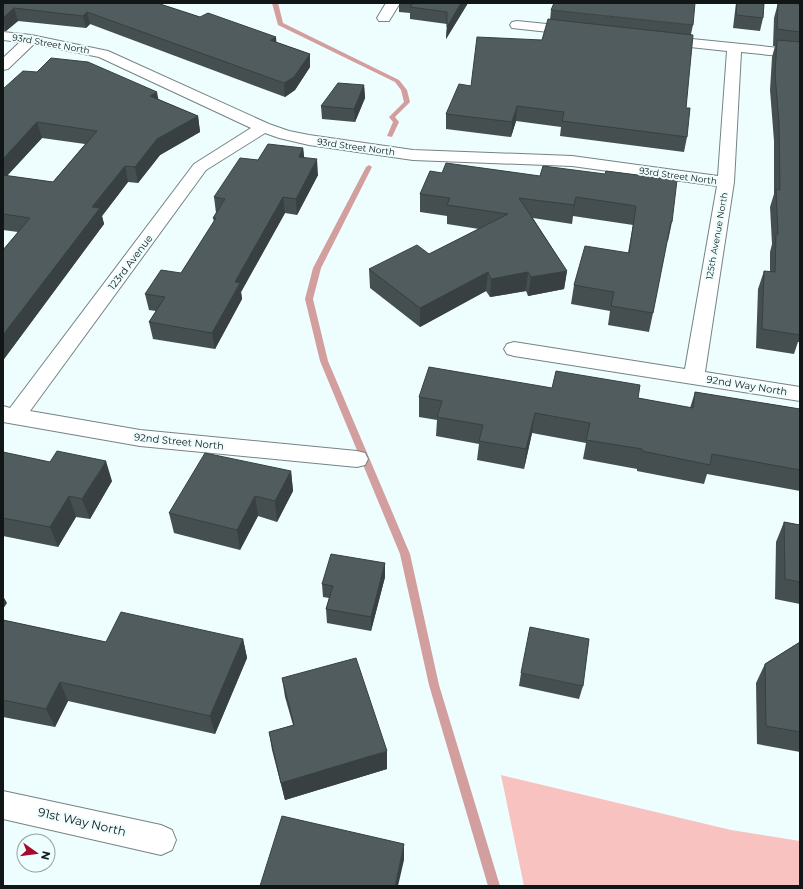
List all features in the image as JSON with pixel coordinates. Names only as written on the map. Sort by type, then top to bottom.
[{"type":"street","points":[[384,18],[393,3]]},
{"type":"street","points":[[517,25],[587,32]]},
{"type":"street","name":"93rd Street North","points":[[3,36],[103,54],[263,127],[285,135],[309,140],[413,155],[572,161],[726,182]]},
{"type":"street","points":[[648,38],[800,54]]},
{"type":"street","points":[[3,66],[31,40]]},
{"type":"street","name":"125th Avenue North","points":[[694,376],[726,182],[734,47]]},
{"type":"street","name":"123rd Avenue","points":[[9,415],[200,168],[263,127]]},
{"type":"street","name":"92nd Way North","points":[[514,349],[694,376],[800,394]]},
{"type":"street","name":"92nd Street North","points":[[9,415],[140,438],[357,459]]},
{"type":"street","name":"91st Way North","points":[[3,805],[161,840]]},
{"type":"shaded area","points":[[501,775],[731,830],[800,841],[800,886],[524,886]]},
{"type":"building","points":[[3,3],[157,3],[200,17],[208,13],[276,37],[270,40],[310,54],[294,77],[284,83],[87,12],[83,16],[14,8],[3,18]]},
{"type":"building","points":[[413,3],[461,3],[447,27],[447,12],[410,7]]},
{"type":"building","points":[[554,3],[695,3],[693,25],[551,10]]},
{"type":"building","points":[[737,3],[764,3],[763,18],[736,15]]},
{"type":"building","points":[[778,3],[800,4],[800,32],[777,29]]},
{"type":"building","points":[[548,19],[693,35],[686,108],[690,108],[687,137],[562,121],[564,112],[517,106],[512,122],[446,114],[459,84],[471,86],[477,37],[542,40]]},
{"type":"building","points":[[777,40],[800,42],[800,335],[762,329],[764,271],[775,272],[776,234],[778,234],[776,189],[780,190],[779,123],[775,74]]},
{"type":"building","points":[[51,58],[88,62],[157,92],[150,96],[198,116],[157,139],[135,167],[125,166],[92,207],[100,208],[3,335],[3,250],[30,218],[3,214],[3,175],[53,182],[97,131],[37,122],[3,159],[3,89],[23,71],[37,72]]},
{"type":"building","points":[[338,83],[364,85],[354,109],[321,106]]},
{"type":"building","points":[[268,144],[303,148],[299,157],[317,159],[296,199],[283,197],[235,282],[240,283],[212,333],[149,322],[165,297],[145,294],[161,270],[181,273],[216,218],[213,218],[225,199],[214,197],[240,158],[258,160]]},
{"type":"building","points":[[446,163],[540,176],[543,166],[605,174],[606,171],[677,180],[672,222],[653,313],[611,306],[614,292],[574,285],[585,246],[629,253],[636,206],[576,197],[574,205],[519,198],[567,271],[531,277],[528,272],[491,279],[488,272],[420,308],[369,269],[417,245],[429,254],[508,214],[447,205],[450,198],[420,194],[430,171],[442,173]]},
{"type":"building","points":[[429,367],[552,388],[556,371],[640,385],[638,398],[693,408],[695,392],[800,409],[800,470],[712,454],[710,465],[642,451],[642,449],[586,440],[590,423],[535,413],[526,449],[479,441],[483,425],[437,417],[442,401],[419,397]]},
{"type":"building","points":[[57,451],[106,461],[82,499],[69,496],[50,527],[3,518],[3,452],[50,462]]},
{"type":"building","points":[[205,453],[291,471],[275,501],[255,496],[237,530],[169,513]]},
{"type":"building","points":[[784,522],[800,525],[800,582],[785,579]]},
{"type":"building","points":[[331,554],[385,563],[371,617],[326,609],[333,586],[322,584]]},
{"type":"building","points":[[121,612],[243,639],[210,716],[60,682],[46,709],[3,700],[3,620],[106,642]]},
{"type":"building","points":[[530,627],[589,639],[583,686],[521,673]]},
{"type":"building","points":[[800,642],[800,732],[766,726],[765,664]]},
{"type":"building","points":[[356,658],[387,751],[281,783],[269,732],[294,725],[282,678]]},
{"type":"building","points":[[282,816],[404,844],[395,886],[260,886]]},
{"type":"waterway","points":[[275,3],[280,24],[397,81],[404,90],[407,102],[392,117],[396,122],[390,136]]},
{"type":"waterway","points":[[369,167],[317,268],[309,299],[324,361],[405,554],[434,685],[494,886]]}]
